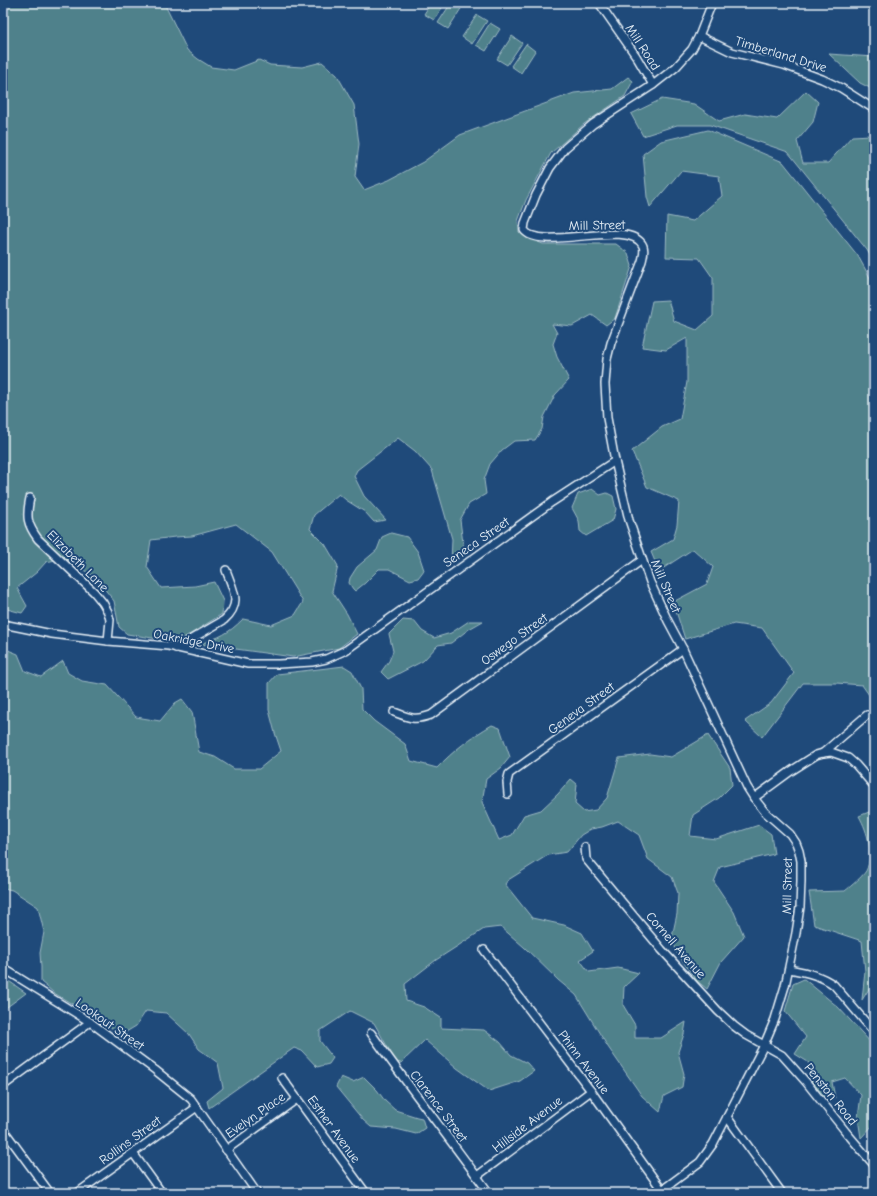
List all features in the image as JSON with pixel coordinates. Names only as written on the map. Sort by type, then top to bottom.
[{"type":"street","name":"Mill Road","points":[[598,3],[636,56],[653,85]]},
{"type":"street","points":[[653,85],[676,67],[692,49],[699,36],[712,3]]},
{"type":"street","name":"Timberland Drive","points":[[699,36],[732,52],[784,66],[822,79],[841,88],[874,109]]},
{"type":"street","name":"Mill Street","points":[[653,85],[593,124],[565,148],[550,168],[536,195],[525,223],[524,230],[530,236],[540,238],[619,234],[631,236],[640,241],[643,247],[644,253],[642,262],[611,343],[607,359],[605,384],[607,418],[615,461],[629,520],[650,582],[747,787],[765,812],[790,834],[796,843],[801,861],[800,907],[789,969],[775,1019],[764,1045],[713,1144],[700,1162],[660,1192]]},
{"type":"street","name":"Seneca Street","points":[[353,645],[552,502],[615,461]]},
{"type":"street","name":"Elizabeth Lane","points":[[30,498],[27,513],[31,529],[38,539],[94,592],[108,612],[110,624],[108,642]]},
{"type":"street","name":"Oswego Street","points":[[394,712],[410,718],[421,719],[431,715],[642,560]]},
{"type":"street","points":[[176,648],[224,620],[230,614],[236,604],[235,594],[226,570]]},
{"type":"street","name":"Oakridge Drive","points":[[3,624],[52,634],[108,642],[169,646],[248,664],[312,662],[337,655],[353,645]]},
{"type":"street","name":"Geneva Street","points":[[508,794],[507,782],[509,774],[683,649]]},
{"type":"street","points":[[754,798],[790,771],[823,752],[867,715]]},
{"type":"street","points":[[823,752],[840,754],[848,758],[874,786]]},
{"type":"street","name":"Cornell Avenue","points":[[585,847],[586,859],[662,950],[718,1011],[734,1026],[764,1045]]},
{"type":"street","name":"Phinn Avenue","points":[[484,950],[591,1091],[660,1192]]},
{"type":"street","name":"Lookout Street","points":[[3,968],[90,1022],[155,1070],[191,1099],[257,1193]]},
{"type":"street","points":[[789,969],[828,980],[874,1032]]},
{"type":"street","points":[[3,1086],[90,1022]]},
{"type":"street","name":"Clarence Street","points":[[371,1032],[401,1076],[489,1193]]},
{"type":"street","name":"Penston Road","points":[[764,1045],[782,1055],[874,1165]]},
{"type":"street","name":"Esther Avenue","points":[[282,1078],[366,1193]]},
{"type":"street","name":"Hillside Avenue","points":[[477,1176],[591,1091]]},
{"type":"street","name":"Evelyn Place","points":[[226,1150],[297,1099]]},
{"type":"street","name":"Rollins Street","points":[[77,1193],[197,1107]]},
{"type":"street","points":[[727,1117],[782,1193]]},
{"type":"street","points":[[3,1129],[48,1190],[39,1193]]},
{"type":"street","points":[[133,1153],[162,1193]]},
{"type":"green space","points":[[3,3],[164,3],[187,50],[211,67],[234,70],[259,60],[270,65],[302,67],[322,62],[337,75],[354,105],[359,144],[355,177],[364,190],[389,180],[423,162],[460,135],[574,93],[612,89],[628,77],[633,81],[625,96],[584,124],[551,153],[526,200],[518,221],[519,232],[528,238],[543,244],[616,244],[628,253],[632,266],[615,318],[606,325],[592,315],[572,326],[552,324],[557,333],[553,344],[557,357],[569,380],[555,395],[544,417],[542,429],[535,440],[514,441],[502,450],[490,464],[484,480],[486,494],[469,504],[460,520],[464,551],[451,563],[452,539],[432,470],[415,451],[398,438],[357,470],[354,476],[364,496],[386,520],[374,522],[365,512],[339,494],[314,515],[310,529],[325,544],[338,566],[332,591],[347,614],[357,634],[339,648],[293,657],[200,644],[223,634],[243,619],[271,625],[295,615],[303,602],[272,552],[236,524],[192,536],[151,540],[147,567],[161,588],[195,586],[214,582],[223,601],[222,614],[178,642],[127,634],[119,627],[114,601],[96,578],[65,558],[46,562],[37,572],[17,588],[27,606],[22,613],[3,608]]},
{"type":"green space","points":[[431,3],[445,3],[434,20],[424,14]]},
{"type":"green space","points":[[451,3],[456,3],[462,7],[448,29],[438,23]]},
{"type":"green space","points":[[477,15],[487,21],[472,44],[462,37]]},
{"type":"green space","points":[[490,23],[500,29],[486,51],[476,45]]},
{"type":"green space","points":[[512,36],[522,43],[507,65],[497,59]]},
{"type":"green space","points":[[526,44],[535,51],[521,73],[511,66]]},
{"type":"green space","points":[[829,54],[874,57],[874,90],[860,83]]},
{"type":"green space","points":[[806,91],[818,102],[813,122],[797,141],[803,163],[828,163],[852,136],[871,135],[874,137],[874,262],[867,250],[788,152],[710,125],[677,125],[643,136],[631,114],[662,99],[694,104],[719,121],[745,114],[777,119]]},
{"type":"green space","points":[[708,130],[783,162],[858,256],[874,285],[874,702],[862,685],[803,683],[762,737],[745,721],[771,703],[794,673],[762,628],[734,624],[685,639],[673,602],[707,584],[713,567],[693,549],[659,571],[651,552],[673,539],[677,525],[679,501],[647,487],[632,451],[662,427],[680,419],[687,382],[687,338],[666,350],[642,347],[652,301],[668,300],[674,321],[697,330],[713,316],[713,278],[699,258],[666,257],[667,216],[693,221],[722,196],[719,176],[681,171],[650,207],[647,197],[643,154],[661,141]]},
{"type":"green space","points":[[592,489],[600,495],[607,493],[613,496],[616,509],[613,520],[586,536],[580,531],[579,521],[572,508],[578,494]]},
{"type":"green space","points":[[391,533],[407,537],[418,552],[424,570],[418,578],[410,580],[389,569],[379,569],[355,591],[349,583],[350,578],[357,567],[377,550],[382,537]]},
{"type":"green space","points":[[403,620],[414,621],[422,631],[434,638],[451,633],[469,621],[483,621],[469,629],[451,643],[438,645],[423,661],[388,679],[381,672],[389,661],[393,651],[389,634]]},
{"type":"green space","points":[[3,648],[18,654],[25,671],[41,677],[63,661],[68,673],[82,681],[107,685],[136,717],[160,721],[175,703],[182,699],[192,712],[199,752],[215,757],[234,769],[259,769],[281,751],[269,710],[269,683],[277,674],[344,666],[352,671],[361,689],[362,709],[374,721],[405,744],[411,761],[437,768],[456,750],[484,730],[492,725],[500,728],[510,757],[501,768],[486,779],[482,802],[499,840],[512,835],[524,815],[541,810],[571,779],[577,784],[575,804],[584,812],[596,810],[607,798],[619,758],[650,754],[671,757],[708,735],[730,768],[732,785],[719,798],[693,815],[690,836],[716,839],[759,825],[771,834],[774,854],[720,867],[714,882],[734,912],[744,936],[721,962],[707,989],[697,981],[677,953],[672,937],[677,914],[678,893],[672,877],[648,859],[639,835],[618,821],[602,827],[591,829],[581,835],[567,852],[548,855],[508,880],[505,884],[532,918],[564,925],[582,933],[593,951],[580,960],[589,972],[618,968],[639,973],[624,987],[623,1005],[635,1025],[635,1038],[661,1038],[686,1022],[678,1052],[684,1074],[682,1087],[664,1096],[660,1112],[642,1096],[608,1047],[576,995],[501,927],[484,929],[436,960],[405,984],[406,1001],[424,1007],[441,1018],[441,1028],[484,1030],[500,1042],[511,1055],[527,1063],[534,1071],[520,1081],[489,1091],[457,1068],[425,1040],[401,1063],[396,1062],[374,1023],[350,1011],[320,1031],[320,1041],[333,1058],[329,1064],[317,1067],[302,1051],[294,1048],[209,1108],[207,1101],[223,1088],[218,1063],[199,1049],[189,1034],[166,1013],[146,1011],[136,1026],[121,1035],[54,993],[41,982],[40,953],[44,932],[38,907],[12,890],[3,888]]},
{"type":"green space","points":[[874,810],[874,981],[862,1000],[865,971],[862,941],[814,925],[809,892],[845,891],[866,871],[870,857],[870,850],[865,829],[859,816]]},
{"type":"green space","points":[[3,977],[26,993],[3,1010]]},
{"type":"green space","points":[[804,979],[838,1007],[874,1046],[874,1124],[861,1138],[858,1118],[861,1095],[845,1078],[832,1082],[835,1098],[824,1096],[812,1082],[812,1072],[808,1062],[795,1054],[806,1037],[785,1011],[793,984]]},
{"type":"green space","points":[[341,1077],[353,1082],[364,1077],[395,1110],[422,1118],[425,1128],[416,1134],[396,1129],[371,1127],[363,1120],[336,1087]]}]
